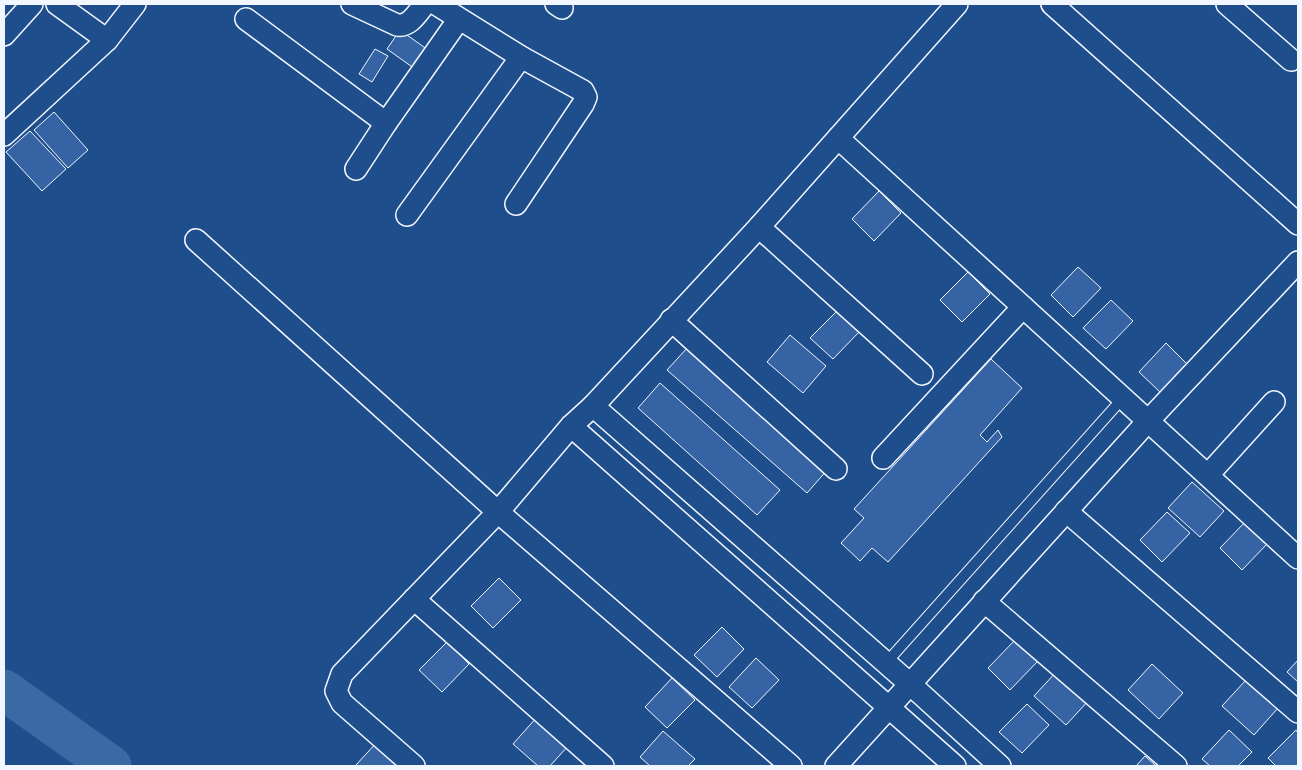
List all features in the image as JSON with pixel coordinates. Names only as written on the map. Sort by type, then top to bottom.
[{"type":"street","points":[[4,36],[32,4]]},
{"type":"street","points":[[57,4],[107,40]]},
{"type":"street","points":[[4,134],[107,40],[135,4]]},
{"type":"street","points":[[352,4],[403,26],[407,24],[424,4]]},
{"type":"street","points":[[436,4],[521,57],[583,91],[586,97],[516,204]]},
{"type":"street","points":[[414,766],[342,703],[336,690],[342,674],[498,512],[571,426],[593,406],[759,227],[957,4]]},
{"type":"street","points":[[1052,4],[1298,224]]},
{"type":"street","points":[[1227,4],[1291,60]]},
{"type":"street","points":[[246,19],[386,123]]},
{"type":"street","points":[[356,169],[459,19]]},
{"type":"street","points":[[408,215],[521,57]]},
{"type":"street","points":[[838,138],[1298,558]]},
{"type":"street","points":[[759,227],[922,374]]},
{"type":"street","points":[[196,240],[498,512],[791,766]]},
{"type":"street","points":[[836,766],[1148,420],[1298,262]]},
{"type":"street","points":[[883,458],[1023,307]]},
{"type":"street","points":[[671,320],[836,469]]},
{"type":"street","points":[[1208,475],[1274,402]]},
{"type":"street","points":[[593,406],[910,684],[1000,766]]},
{"type":"street","points":[[571,426],[955,766]]},
{"type":"street","points":[[1066,511],[1298,712]]},
{"type":"street","points":[[414,599],[603,766]]},
{"type":"street","points":[[984,601],[1176,766]]},
{"type":"lane","points":[[886,663],[1123,398]]},
{"type":"building","points":[[400,30],[428,50],[415,69],[387,49]]},
{"type":"building","points":[[375,49],[388,56],[372,82],[359,74]]},
{"type":"building","points":[[54,112],[88,150],[68,168],[34,130]]},
{"type":"building","points":[[30,131],[66,169],[42,191],[6,152]]},
{"type":"building","points":[[879,191],[901,213],[874,241],[852,219]]},
{"type":"building","points":[[1078,267],[1101,288],[1073,317],[1051,295]]},
{"type":"building","points":[[968,272],[990,294],[962,322],[940,300]]},
{"type":"building","points":[[1111,300],[1133,321],[1106,349],[1083,328]]},
{"type":"building","points":[[838,310],[860,331],[833,359],[810,338]]},
{"type":"building","points":[[790,335],[826,366],[803,393],[767,362]]},
{"type":"building","points":[[1166,343],[1188,365],[1161,393],[1139,372]]},
{"type":"building","points":[[688,347],[828,469],[807,493],[667,370]]},
{"type":"building","points":[[991,359],[1022,388],[980,435],[987,442],[998,430],[1002,437],[888,562],[872,548],[860,561],[841,543],[864,518],[854,509]]},
{"type":"building","points":[[660,383],[780,490],[757,515],[638,408]]},
{"type":"building","points":[[1192,482],[1224,511],[1200,537],[1168,508]]},
{"type":"building","points":[[1167,512],[1190,533],[1162,562],[1140,540]]},
{"type":"building","points":[[1247,520],[1269,542],[1242,570],[1220,548]]},
{"type":"building","points":[[499,578],[521,600],[493,628],[471,606]]},
{"type":"building","points":[[722,627],[744,649],[717,677],[694,655]]},
{"type":"building","points":[[1015,640],[1038,661],[1010,690],[988,668]]},
{"type":"building","points":[[447,642],[469,664],[442,692],[419,670]]},
{"type":"building","points":[[756,658],[779,680],[752,708],[729,687]]},
{"type":"building","points":[[1298,660],[1298,682],[1287,672]]},
{"type":"building","points":[[1152,664],[1183,693],[1159,719],[1128,690]]},
{"type":"building","points":[[1058,670],[1090,699],[1066,725],[1034,696]]},
{"type":"building","points":[[672,678],[695,700],[667,728],[645,707]]},
{"type":"building","points":[[1246,680],[1278,708],[1254,735],[1222,706]]},
{"type":"building","points":[[1027,704],[1049,725],[1022,753],[999,732]]},
{"type":"building","points":[[537,717],[568,746],[550,766],[538,766],[513,744]]},
{"type":"building","points":[[1229,730],[1252,752],[1238,766],[1210,766],[1202,759]]},
{"type":"building","points":[[1296,730],[1298,733],[1298,766],[1276,766],[1268,758]]},
{"type":"building","points":[[663,731],[695,759],[688,766],[650,766],[640,757]]},
{"type":"building","points":[[379,740],[407,766],[355,766]]},
{"type":"building","points":[[1145,756],[1156,766],[1136,766]]},
{"type":"waterway","points":[[4,690],[111,766]]}]
